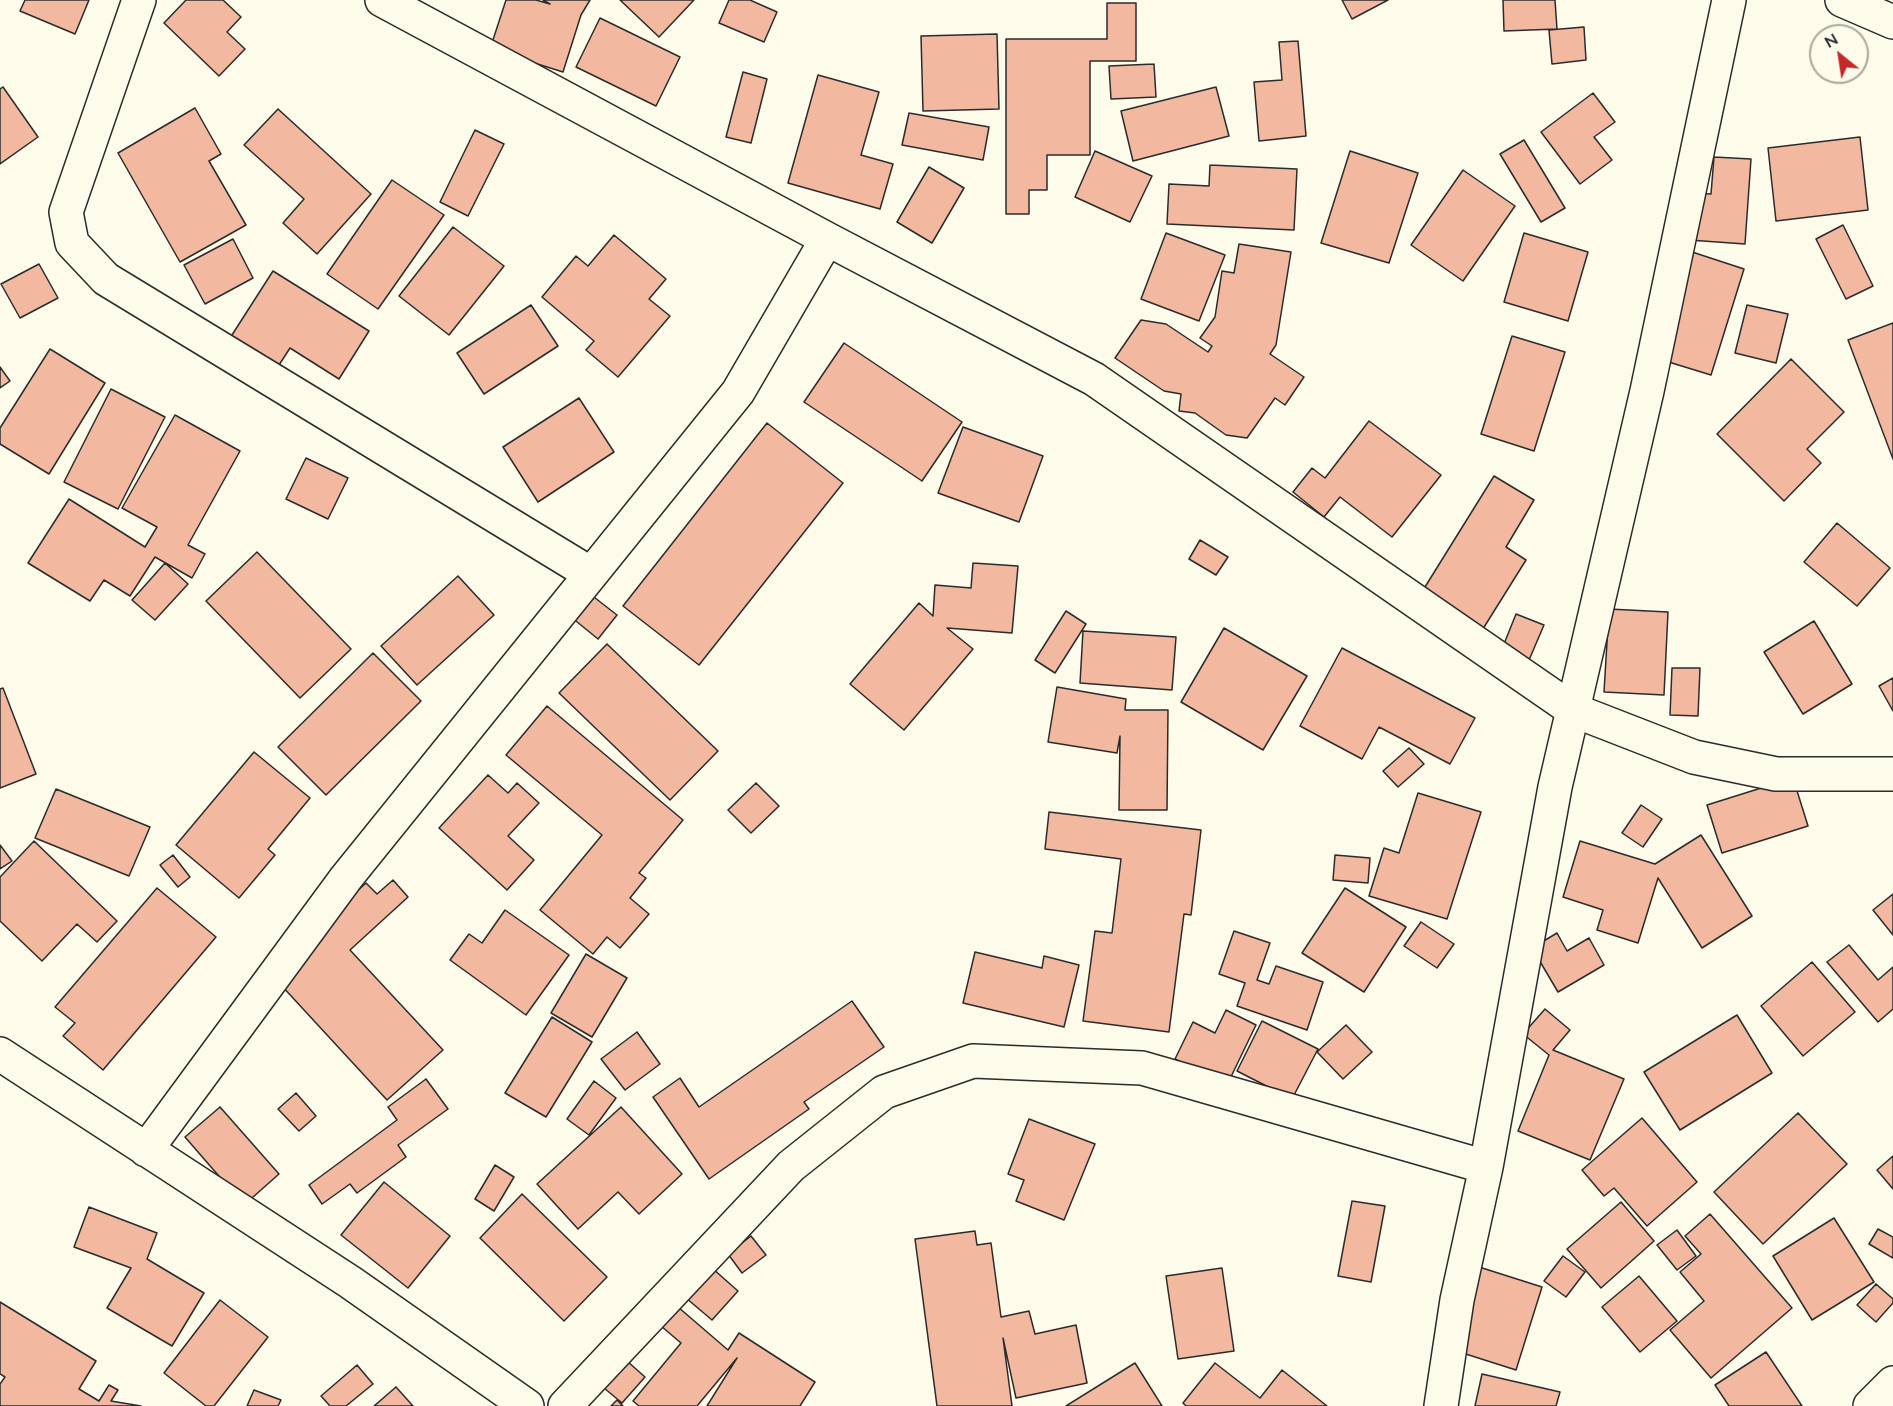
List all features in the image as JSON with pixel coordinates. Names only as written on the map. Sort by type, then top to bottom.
[{"type":"street","points":[[139,0],[66,212],[72,243],[106,279],[591,574]]},
{"type":"street","points":[[1442,1406],[1457,1300],[1486,1167],[1555,787],[1649,379],[1729,0]]},
{"type":"street","points":[[1842,0],[1893,22]]},
{"type":"street","points":[[398,4],[827,240],[1094,379],[1573,710],[1694,757],[1776,774],[1893,774]]},
{"type":"street","points":[[146,1150],[346,878],[738,392],[827,240]]},
{"type":"street","points":[[0,1054],[350,1282],[527,1406]]},
{"type":"street","points":[[565,1406],[791,1167],[884,1092],[973,1061],[1142,1068],[1486,1167]]},
{"type":"street","points":[[1870,1406],[1893,1383]]},
{"type":"building","points":[[25,0],[89,0],[75,34],[20,11]]},
{"type":"building","points":[[186,0],[223,0],[241,17],[227,32],[245,49],[219,76],[164,23]]},
{"type":"building","points":[[506,0],[536,0],[550,4],[543,0],[590,0],[581,15],[563,72],[490,49]]},
{"type":"building","points":[[620,0],[694,0],[659,37]]},
{"type":"building","points":[[729,0],[750,0],[777,12],[764,42],[719,23]]},
{"type":"building","points":[[1342,0],[1388,0],[1352,19]]},
{"type":"building","points":[[1503,0],[1555,0],[1557,29],[1504,31]]},
{"type":"building","points":[[1107,3],[1136,3],[1136,61],[1090,61],[1090,155],[1047,155],[1047,190],[1029,190],[1029,214],[1006,214],[1006,39],[1107,39]]},
{"type":"building","points":[[600,18],[680,57],[656,106],[576,67]]},
{"type":"building","points":[[1584,27],[1586,60],[1552,64],[1549,30]]},
{"type":"building","points":[[997,34],[999,109],[923,111],[921,36]]},
{"type":"building","points":[[1298,41],[1306,136],[1259,141],[1254,82],[1282,80],[1279,42]]},
{"type":"building","points":[[1154,64],[1156,97],[1111,99],[1109,66]]},
{"type":"building","points":[[743,72],[767,79],[751,143],[726,137]]},
{"type":"building","points":[[818,75],[879,92],[861,155],[893,164],[880,209],[788,183]]},
{"type":"building","points":[[3,87],[38,137],[0,164],[0,89]]},
{"type":"building","points":[[1216,87],[1229,136],[1133,161],[1121,111]]},
{"type":"building","points":[[1593,93],[1615,122],[1594,137],[1612,160],[1580,184],[1541,132]]},
{"type":"building","points":[[195,108],[221,154],[209,161],[246,225],[180,262],[118,153]]},
{"type":"building","points":[[278,109],[371,194],[317,254],[283,223],[304,199],[244,145]]},
{"type":"building","points":[[909,113],[989,127],[983,160],[902,145]]},
{"type":"building","points":[[475,130],[504,144],[468,216],[440,202]]},
{"type":"building","points":[[1860,137],[1868,210],[1776,221],[1768,148]]},
{"type":"building","points":[[1524,140],[1565,208],[1541,222],[1500,154]]},
{"type":"building","points":[[1095,151],[1152,176],[1130,222],[1075,197]]},
{"type":"building","points":[[1350,151],[1418,173],[1389,263],[1321,243]]},
{"type":"building","points":[[1714,157],[1751,159],[1745,244],[1689,240],[1692,193],[1711,194]]},
{"type":"building","points":[[1210,165],[1297,169],[1294,230],[1167,224],[1169,184],[1209,186]]},
{"type":"building","points":[[929,167],[964,188],[932,243],[897,222]]},
{"type":"building","points":[[1463,170],[1515,206],[1463,281],[1411,245]]},
{"type":"building","points":[[392,180],[444,215],[378,309],[327,274]]},
{"type":"building","points":[[1843,225],[1873,286],[1846,299],[1816,239]]},
{"type":"building","points":[[453,227],[504,266],[449,335],[399,296]]},
{"type":"building","points":[[1166,233],[1225,255],[1199,321],[1141,299]]},
{"type":"building","points":[[1524,233],[1588,252],[1568,321],[1504,302]]},
{"type":"building","points":[[614,235],[666,279],[649,299],[670,316],[618,377],[586,350],[594,341],[542,297],[576,256],[588,266]]},
{"type":"building","points":[[233,239],[253,278],[205,304],[184,265]]},
{"type":"building","points":[[1239,244],[1291,252],[1276,345],[1270,354],[1304,377],[1285,405],[1275,398],[1247,438],[1226,435],[1195,413],[1179,411],[1181,394],[1164,391],[1115,358],[1141,320],[1166,324],[1208,352],[1212,346],[1200,338],[1215,317],[1222,271],[1234,273]]},
{"type":"building","points":[[1683,249],[1744,269],[1711,375],[1649,356]]},
{"type":"building","points":[[39,264],[58,298],[20,318],[1,284]]},
{"type":"building","points":[[273,271],[369,331],[339,379],[290,348],[270,379],[223,349]]},
{"type":"building","points":[[531,305],[558,346],[484,394],[457,353]]},
{"type":"building","points":[[1747,305],[1788,314],[1776,363],[1735,353]]},
{"type":"building","points":[[1893,323],[1893,459],[1848,340]]},
{"type":"building","points":[[1512,336],[1565,352],[1534,451],[1481,434]]},
{"type":"building","points":[[844,343],[962,422],[922,481],[804,402]]},
{"type":"building","points":[[50,349],[105,383],[49,474],[0,444],[0,428]]},
{"type":"building","points":[[1791,359],[1844,412],[1807,449],[1821,463],[1784,501],[1717,434]]},
{"type":"building","points":[[0,367],[10,381],[0,388]]},
{"type":"building","points":[[111,389],[165,417],[118,509],[64,482]]},
{"type":"building","points":[[579,398],[614,452],[538,502],[503,447]]},
{"type":"building","points":[[175,415],[240,451],[188,545],[205,554],[192,578],[155,557],[130,596],[104,580],[90,601],[28,563],[69,499],[145,547],[157,527],[122,508]]},
{"type":"building","points":[[1369,421],[1441,475],[1392,537],[1340,497],[1324,517],[1293,492],[1312,468],[1325,478]]},
{"type":"building","points":[[767,423],[843,483],[699,665],[623,606]]},
{"type":"building","points":[[963,427],[1043,456],[1019,522],[938,493]]},
{"type":"building","points":[[306,458],[348,478],[328,519],[286,499]]},
{"type":"building","points":[[1494,476],[1534,500],[1506,547],[1526,560],[1481,632],[1420,595]]},
{"type":"building","points":[[1837,523],[1890,568],[1857,606],[1804,562]]},
{"type":"building","points":[[1200,540],[1228,557],[1216,575],[1189,559]]},
{"type":"building","points":[[257,552],[351,649],[300,698],[206,601]]},
{"type":"building","points":[[165,563],[188,584],[155,620],[132,600]]},
{"type":"building","points":[[973,563],[1018,566],[1012,633],[947,628],[973,649],[904,730],[850,684],[919,603],[933,616],[935,585],[971,588]]},
{"type":"building","points":[[458,576],[494,615],[417,685],[381,646]]},
{"type":"building","points":[[590,594],[617,615],[598,639],[571,617]]},
{"type":"building","points":[[1609,609],[1668,612],[1664,695],[1604,692]]},
{"type":"building","points":[[1066,611],[1086,624],[1055,673],[1035,660]]},
{"type":"building","points":[[1516,614],[1544,625],[1529,660],[1502,649]]},
{"type":"building","points":[[1814,621],[1852,684],[1803,714],[1764,652]]},
{"type":"building","points":[[1224,628],[1307,676],[1263,750],[1181,702]]},
{"type":"building","points":[[1083,631],[1176,637],[1172,690],[1080,683]]},
{"type":"building","points":[[607,644],[718,751],[670,800],[559,693]]},
{"type":"building","points":[[1342,648],[1475,718],[1450,764],[1379,727],[1362,759],[1300,726]]},
{"type":"building","points":[[373,653],[421,701],[326,795],[278,747]]},
{"type":"building","points":[[1672,668],[1700,668],[1698,716],[1670,715]]},
{"type":"building","points":[[1893,678],[1893,711],[1879,686]]},
{"type":"building","points":[[1057,687],[1126,699],[1125,710],[1168,710],[1167,810],[1119,810],[1120,736],[1117,753],[1048,742]]},
{"type":"building","points":[[3,688],[36,774],[0,788],[0,689]]},
{"type":"building","points":[[547,706],[683,820],[639,873],[646,878],[630,898],[649,914],[620,948],[607,937],[593,954],[540,910],[602,835],[506,755]]},
{"type":"building","points":[[1409,748],[1424,764],[1398,787],[1383,771]]},
{"type":"building","points":[[254,752],[310,798],[268,849],[275,855],[239,898],[176,845]]},
{"type":"building","points":[[488,775],[508,793],[517,783],[539,803],[508,836],[534,860],[507,890],[439,828]]},
{"type":"building","points":[[1793,778],[1808,826],[1722,853],[1707,805]]},
{"type":"building","points":[[756,783],[779,806],[751,833],[728,810]]},
{"type":"building","points":[[56,789],[150,827],[129,876],[35,838]]},
{"type":"building","points":[[1418,793],[1481,812],[1447,919],[1369,896],[1384,848],[1399,853]]},
{"type":"building","points":[[1641,805],[1662,819],[1643,847],[1622,833]]},
{"type":"building","points":[[1049,812],[1201,830],[1191,915],[1184,914],[1169,1032],[1083,1021],[1095,931],[1112,933],[1121,859],[1045,849]]},
{"type":"building","points":[[1701,835],[1752,916],[1702,948],[1658,878],[1638,943],[1597,930],[1603,910],[1563,897],[1580,841],[1655,864]]},
{"type":"building","points":[[34,841],[117,921],[97,942],[77,924],[42,961],[0,921],[0,877]]},
{"type":"building","points":[[0,845],[12,861],[0,869]]},
{"type":"building","points":[[173,855],[190,877],[178,887],[160,865]]},
{"type":"building","points":[[1335,855],[1370,858],[1368,883],[1333,880]]},
{"type":"building","points":[[393,880],[408,897],[350,950],[443,1050],[387,1100],[269,972],[366,883],[377,894]]},
{"type":"building","points":[[157,888],[216,937],[103,1070],[63,1036],[75,1023],[55,1007]]},
{"type":"building","points":[[1345,888],[1406,927],[1364,992],[1302,953]]},
{"type":"building","points":[[1893,894],[1893,935],[1873,910]]},
{"type":"building","points":[[505,910],[569,955],[526,1015],[450,960],[469,934],[482,943]]},
{"type":"building","points":[[1421,922],[1454,944],[1437,968],[1404,946]]},
{"type":"building","points":[[1234,931],[1270,943],[1257,980],[1269,984],[1276,966],[1323,982],[1307,1030],[1237,1006],[1245,983],[1219,974]]},
{"type":"building","points":[[1557,933],[1567,951],[1589,938],[1604,965],[1558,992],[1532,948]]},
{"type":"building","points":[[1849,945],[1878,980],[1893,967],[1893,1009],[1878,1022],[1827,962]]},
{"type":"building","points":[[975,952],[1042,968],[1044,956],[1079,965],[1064,1027],[963,1003]]},
{"type":"building","points":[[586,954],[627,978],[592,1037],[551,1013]]},
{"type":"building","points":[[1812,962],[1855,1012],[1803,1056],[1761,1006]]},
{"type":"building","points":[[852,1001],[884,1047],[804,1102],[809,1109],[709,1179],[653,1097],[680,1078],[699,1107]]},
{"type":"building","points":[[1545,1009],[1570,1030],[1553,1050],[1624,1079],[1590,1160],[1518,1131],[1549,1055],[1523,1034]]},
{"type":"building","points":[[1226,1010],[1256,1025],[1227,1085],[1175,1059],[1193,1022],[1215,1033]]},
{"type":"building","points":[[1737,1015],[1772,1073],[1680,1130],[1644,1072]]},
{"type":"building","points":[[552,1017],[592,1042],[546,1117],[505,1093]]},
{"type":"building","points":[[1262,1021],[1318,1049],[1292,1099],[1237,1071]]},
{"type":"building","points":[[1346,1025],[1372,1052],[1343,1079],[1317,1052]]},
{"type":"building","points":[[637,1032],[660,1064],[625,1090],[601,1059]]},
{"type":"building","points":[[426,1079],[448,1109],[398,1145],[406,1157],[357,1193],[350,1184],[322,1204],[309,1185],[397,1120],[388,1107]]},
{"type":"building","points":[[594,1081],[616,1098],[589,1135],[567,1119]]},
{"type":"building","points":[[296,1093],[316,1116],[299,1131],[278,1109]]},
{"type":"building","points":[[220,1107],[279,1174],[244,1205],[185,1137]]},
{"type":"building","points":[[621,1107],[682,1174],[639,1214],[618,1192],[578,1229],[537,1184]]},
{"type":"building","points":[[1798,1113],[1847,1164],[1763,1244],[1714,1192]]},
{"type":"building","points":[[1642,1118],[1697,1182],[1647,1226],[1614,1188],[1604,1196],[1582,1170]]},
{"type":"building","points":[[1029,1119],[1095,1144],[1064,1220],[1016,1201],[1024,1180],[1008,1174]]},
{"type":"building","points":[[1893,1156],[1893,1189],[1877,1170]]},
{"type":"building","points":[[495,1165],[514,1177],[494,1211],[475,1199]]},
{"type":"building","points":[[384,1182],[450,1236],[408,1288],[341,1235]]},
{"type":"building","points":[[522,1194],[607,1277],[564,1321],[480,1238]]},
{"type":"building","points":[[1352,1201],[1385,1206],[1371,1282],[1338,1276]]},
{"type":"building","points":[[1621,1202],[1654,1241],[1601,1288],[1567,1249]]},
{"type":"building","points":[[89,1207],[157,1233],[147,1259],[204,1293],[172,1346],[107,1308],[131,1268],[74,1247]]},
{"type":"building","points":[[1710,1214],[1792,1308],[1711,1378],[1670,1330],[1704,1301],[1680,1272],[1701,1254],[1685,1236]]},
{"type":"building","points":[[1834,1218],[1874,1282],[1812,1320],[1773,1256]]},
{"type":"building","points":[[1878,1229],[1893,1237],[1893,1258],[1869,1244]]},
{"type":"building","points":[[1677,1230],[1696,1256],[1677,1270],[1657,1245]]},
{"type":"building","points":[[975,1231],[977,1245],[991,1243],[1001,1317],[1029,1311],[1035,1334],[1076,1325],[1087,1383],[1016,1398],[1003,1338],[1012,1406],[937,1406],[915,1239]]},
{"type":"building","points":[[751,1236],[766,1255],[742,1273],[728,1254]]},
{"type":"building","points":[[1563,1256],[1585,1272],[1566,1297],[1544,1281]]},
{"type":"building","points":[[1476,1266],[1542,1287],[1516,1370],[1450,1349]]},
{"type":"building","points":[[712,1268],[738,1291],[712,1320],[686,1298]]},
{"type":"building","points":[[1222,1268],[1234,1351],[1178,1359],[1166,1276]]},
{"type":"building","points":[[1639,1276],[1677,1321],[1640,1352],[1602,1307]]},
{"type":"building","points":[[1876,1284],[1893,1299],[1893,1303],[1876,1322],[1857,1305]]},
{"type":"building","points":[[220,1300],[268,1337],[214,1406],[206,1406],[164,1373]]},
{"type":"building","points":[[0,1302],[96,1361],[79,1389],[99,1401],[109,1385],[118,1390],[111,1401],[141,1406],[0,1406],[0,1384],[5,1377],[0,1374]]},
{"type":"building","points":[[678,1307],[728,1350],[739,1333],[815,1382],[800,1406],[707,1406],[737,1358],[697,1406],[639,1406],[633,1401],[681,1343],[661,1326]]},
{"type":"building","points":[[1766,1352],[1802,1406],[1729,1406],[1715,1385]]},
{"type":"building","points":[[627,1361],[645,1377],[622,1403],[604,1388]]},
{"type":"building","points":[[1135,1363],[1162,1406],[1066,1406]]},
{"type":"building","points":[[1215,1363],[1260,1398],[1282,1370],[1327,1406],[1186,1406],[1183,1403]]},
{"type":"building","points":[[357,1365],[373,1384],[346,1406],[330,1406],[321,1396]]},
{"type":"building","points":[[1482,1374],[1560,1392],[1556,1406],[1475,1406]]},
{"type":"building","points":[[396,1387],[413,1406],[374,1406]]},
{"type":"building","points":[[254,1390],[281,1400],[278,1406],[247,1406]]},
{"type":"building","points":[[617,1400],[623,1406],[611,1406]]}]
